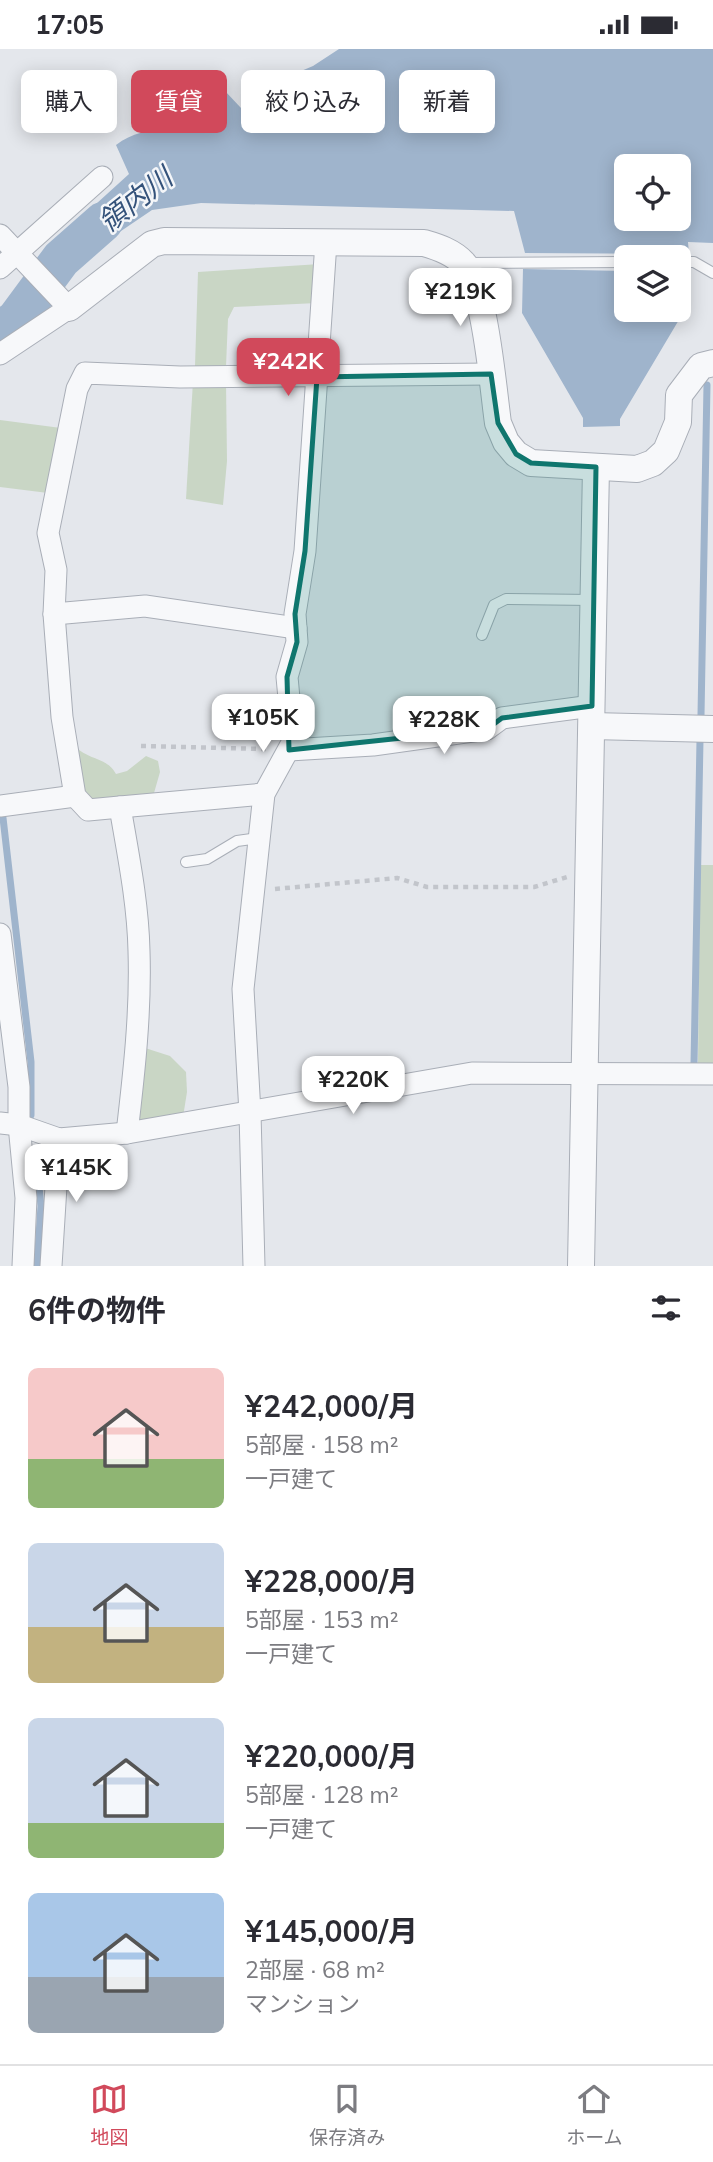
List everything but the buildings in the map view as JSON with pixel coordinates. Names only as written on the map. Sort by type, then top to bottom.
[{"type":"street","points":[[0,268],[102,177]]},
{"type":"street","points":[[0,235],[62,301]]},
{"type":"street","points":[[0,354],[62,301],[152,244],[164,241],[424,243],[452,253],[464,263],[472,276],[479,298],[498,423],[506,442],[516,454],[531,463],[637,469],[653,463],[666,451],[678,422],[679,395],[701,366],[713,363]]},
{"type":"street","points":[[254,1266],[243,989],[264,794],[293,741],[287,677],[297,642],[295,614],[305,551],[326,242]]},
{"type":"street","points":[[264,794],[88,810],[75,796],[62,717],[54,614],[56,570],[48,533],[76,389],[85,373],[180,377],[491,375]]},
{"type":"street","points":[[581,1266],[596,467]]},
{"type":"street","points":[[54,614],[145,606],[296,628]]},
{"type":"street","points":[[289,750],[373,745],[487,729],[502,718],[592,716],[713,729]]},
{"type":"street","points":[[0,806],[75,796]]},
{"type":"street","points":[[120,807],[130,865],[139,949],[138,1029],[127,1133]]},
{"type":"street","points":[[0,934],[19,1087],[9,1124],[26,1198],[23,1266]]},
{"type":"street","points":[[9,1124],[59,1139],[127,1133],[472,1073],[713,1074]]},
{"type":"street","points":[[51,1266],[59,1139]]},
{"type":"lane","points":[[464,263],[614,262]]},
{"type":"lane","points":[[691,262],[713,273]]},
{"type":"lane","points":[[482,635],[494,605],[506,599],[594,600]]},
{"type":"lane","points":[[186,862],[207,859],[237,841],[259,838]]},
{"type":"path","points":[[141,746],[289,750]]},
{"type":"path","points":[[253,891],[397,879],[427,887],[534,887],[589,874]]},
{"type":"highlighted area","points":[[491,374],[498,423],[516,454],[531,463],[596,467],[592,706],[502,718],[487,729],[289,750],[287,677],[297,642],[295,614],[305,551],[317,377]]},
{"type":"green space","points":[[320,264],[317,303],[234,307],[228,319],[226,366],[195,366],[198,272]]},
{"type":"green space","points":[[193,381],[226,382],[227,461],[223,505],[186,499]]},
{"type":"green space","points":[[0,420],[61,428],[48,493],[0,487]]},
{"type":"green space","points":[[76,747],[108,764],[116,774],[127,771],[146,756],[158,761],[160,772],[152,800],[92,805],[79,795]]},
{"type":"green space","points":[[700,865],[713,865],[713,1066],[698,1065]]},
{"type":"green space","points":[[142,1047],[170,1056],[186,1072],[187,1092],[183,1117],[136,1122]]},
{"type":"water","points":[[339,49],[713,49],[713,243],[614,245],[614,254],[525,253],[514,211],[201,203],[152,210],[68,267],[55,253],[85,214],[129,174],[116,145],[141,133],[227,133],[227,93],[241,108],[241,133],[385,133],[385,70],[304,70]]},
{"type":"water","points":[[523,269],[614,271],[614,322],[678,322],[620,419],[620,426],[583,427],[583,418],[522,313]]},
{"type":"waterway","name":"領内川","points":[[0,331],[16,320],[61,259],[103,222]]},
{"type":"waterway","points":[[701,715],[707,385]]},
{"type":"waterway","points":[[694,1064],[700,740]]},
{"type":"waterway","points":[[3,818],[31,1062],[31,1115]]},
{"type":"waterway","points":[[35,1149],[41,1206],[37,1266]]}]
